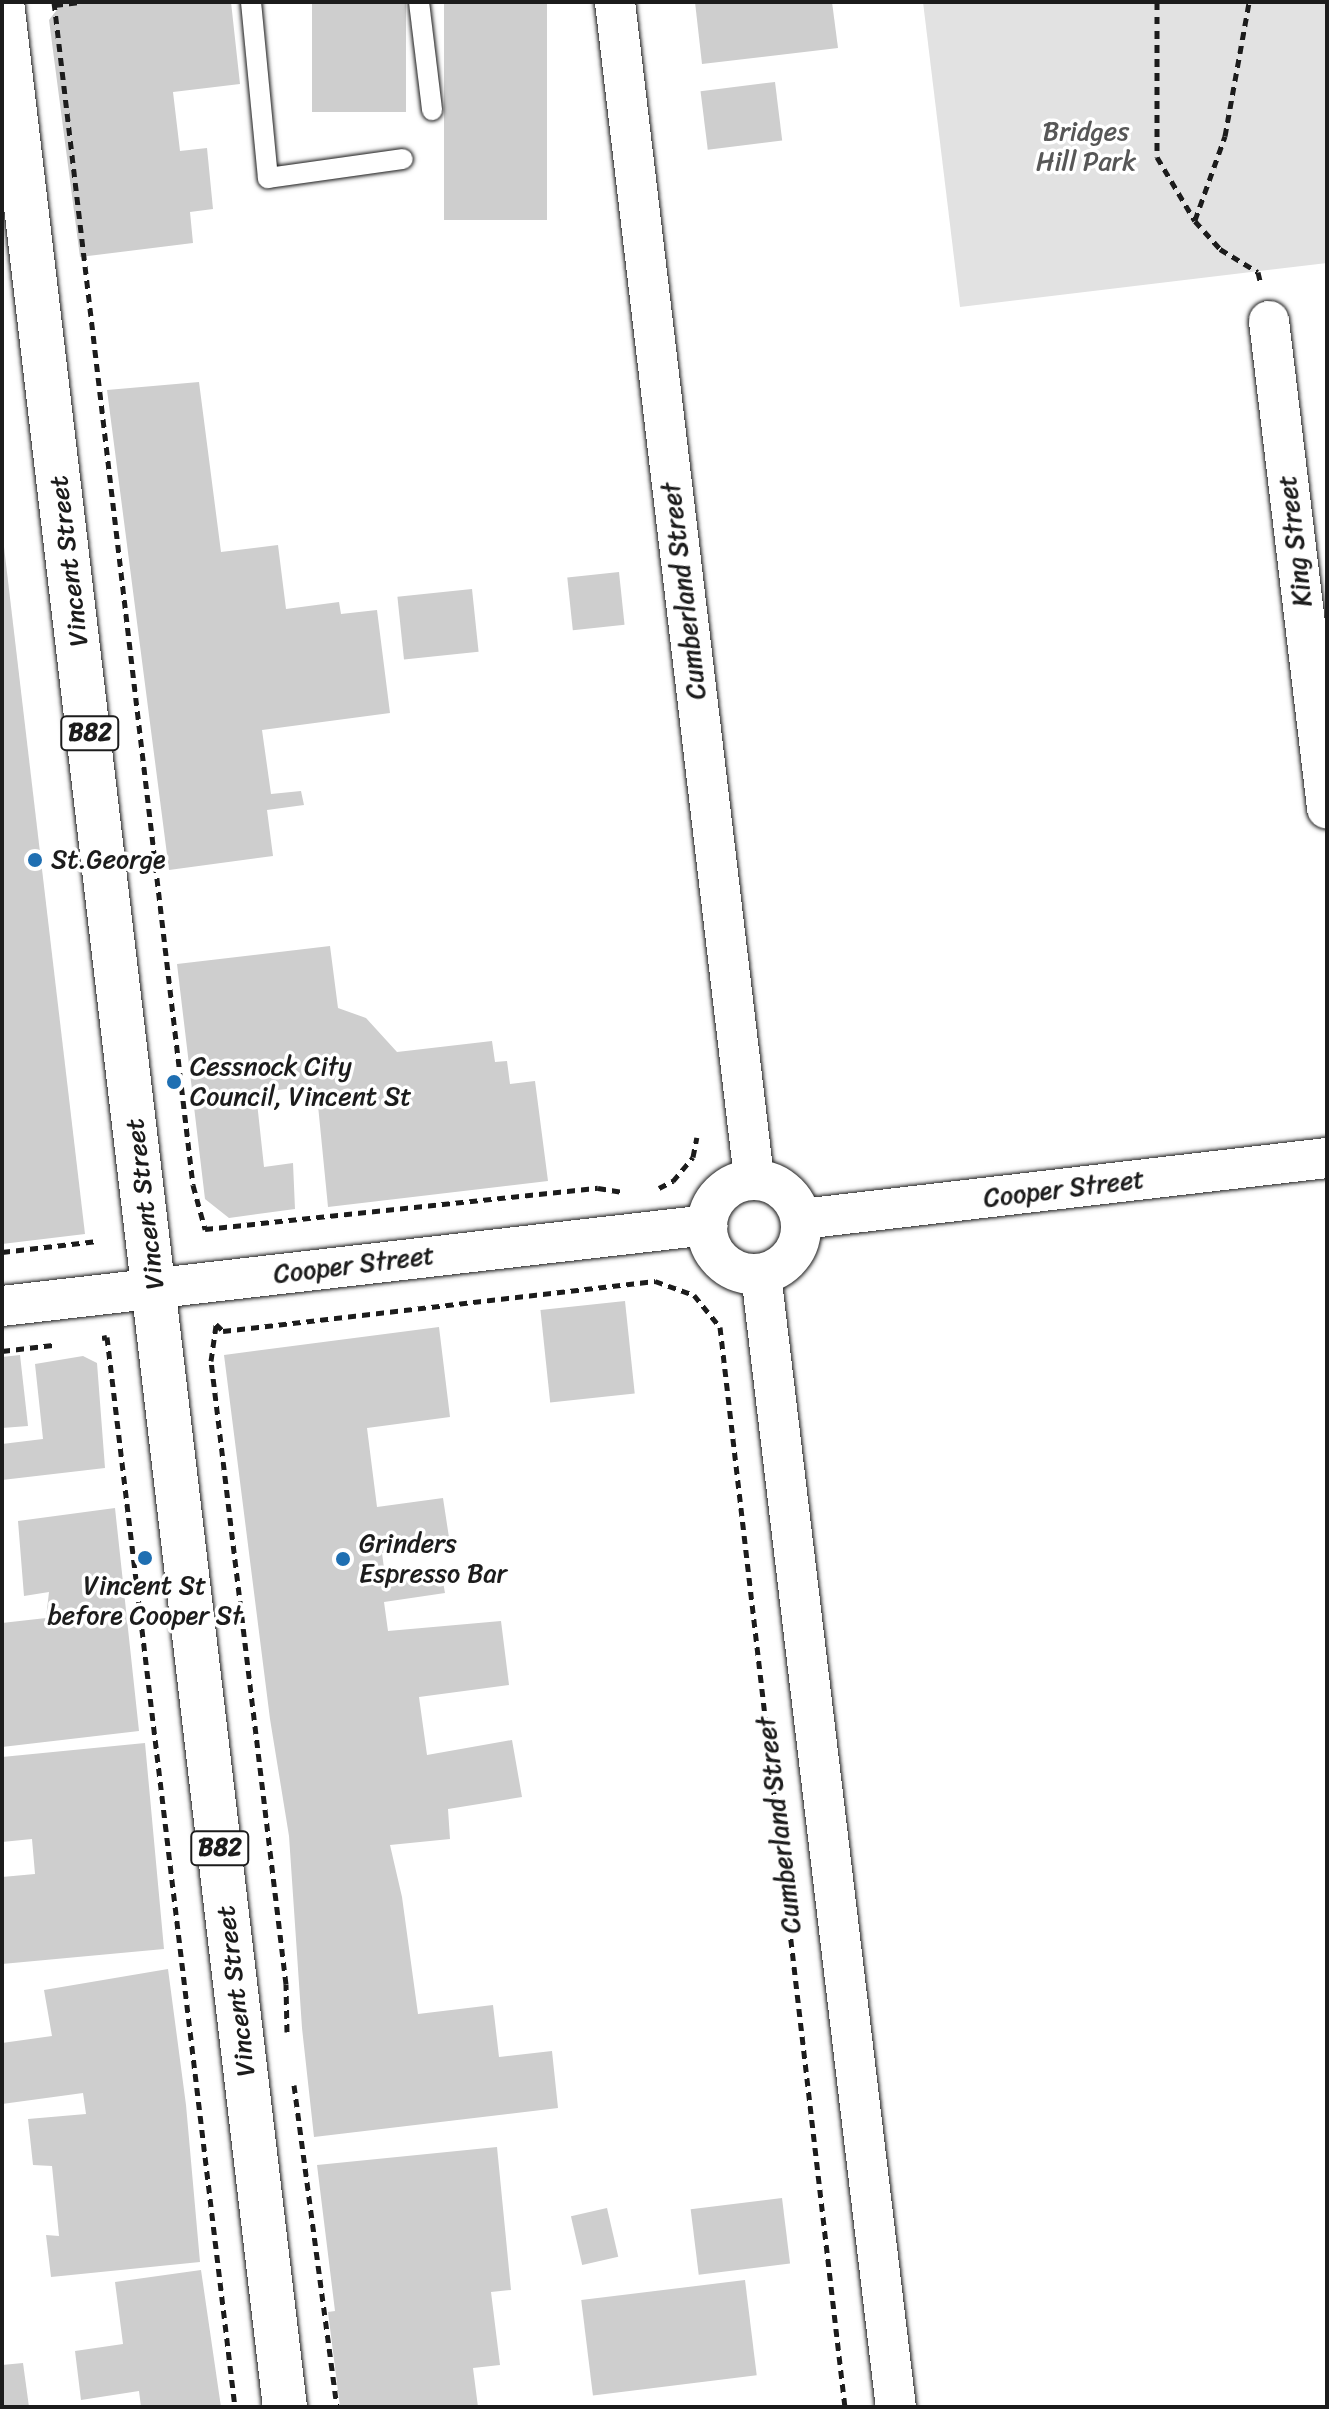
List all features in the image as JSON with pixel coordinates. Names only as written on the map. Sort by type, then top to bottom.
[{"type":"main road","name":"Vincent Street","points":[[2,2],[285,2407]]},
{"type":"street","name":"Cumberland Street","points":[[615,2],[754,1179]]},
{"type":"street","name":"King Street","points":[[1269,321],[1327,809]]},
{"type":"street","name":"Cooper Street","points":[[802,1219],[1327,1158]]},
{"type":"street","points":[[754,1179],[784,1189],[795,1201],[802,1219],[802,1236],[793,1255],[781,1266],[761,1274],[744,1273],[719,1259],[711,1245],[707,1225],[710,1208],[720,1194],[733,1184],[754,1179]]},
{"type":"street","name":"Cooper Street","points":[[2,1306],[707,1225]]},
{"type":"street","name":"Cumberland Street","points":[[761,1274],[896,2407]]},
{"type":"lane","points":[[251,2],[268,178],[403,159]]},
{"type":"lane","points":[[419,2],[432,110]]},
{"type":"path","points":[[55,3],[78,2]]},
{"type":"path","points":[[1157,2],[1157,157],[1195,221],[1220,249],[1258,272],[1269,321]]},
{"type":"path","points":[[1195,221],[1225,136],[1249,2]]},
{"type":"path","name":"Cooper Street","points":[[55,3],[193,1185],[205,1229],[598,1188],[628,1193]]},
{"type":"path","points":[[653,1190],[673,1181],[693,1157],[697,1137]]},
{"type":"path","points":[[2,1252],[97,1241]]},
{"type":"path","name":"Cooper Street","points":[[216,1324],[223,1331],[655,1281]]},
{"type":"path","name":"Cumberland Street","points":[[655,1281],[694,1295],[720,1327],[845,2407]]},
{"type":"path","name":"Vincent Street","points":[[216,1324],[211,1361],[286,1984],[287,2038]]},
{"type":"path","name":"Vincent Street","points":[[107,1337],[235,2407]]},
{"type":"path","name":"Vincent Street","points":[[293,2084],[337,2407]]},
{"type":"green space","name":"Bridges Hill Park","points":[[923,2],[1327,2],[1327,263],[960,307]]},
{"type":"building","points":[[63,2],[231,2],[240,84],[173,92],[180,151],[207,148],[213,209],[190,212],[193,243],[80,257],[49,20]]},
{"type":"building","points":[[312,2],[406,2],[406,112],[312,112]]},
{"type":"building","points":[[444,2],[547,2],[547,220],[444,220]]},
{"type":"building","points":[[695,2],[832,2],[838,48],[702,64]]},
{"type":"building","points":[[775,82],[782,141],[708,150],[701,91]]},
{"type":"building","points":[[199,382],[221,552],[278,545],[286,609],[339,602],[341,614],[377,610],[390,713],[262,730],[271,794],[301,791],[304,805],[267,810],[273,856],[169,870],[107,390]]},
{"type":"building","points":[[2,530],[85,1234],[2,1244]]},
{"type":"building","points":[[619,572],[625,625],[573,630],[567,577]]},
{"type":"building","points":[[472,589],[479,652],[404,659],[397,597]]},
{"type":"building","points":[[330,946],[338,1008],[366,1018],[397,1052],[492,1041],[495,1062],[507,1061],[510,1084],[535,1081],[548,1181],[328,1207],[316,1085],[256,1093],[264,1167],[293,1163],[295,1209],[229,1218],[205,1199],[177,964]]},
{"type":"building","points":[[625,1301],[635,1393],[550,1402],[540,1310]]},
{"type":"building","points":[[439,1327],[450,1417],[367,1428],[377,1507],[443,1498],[450,1544],[382,1553],[386,1583],[442,1576],[445,1593],[384,1602],[388,1631],[501,1621],[509,1685],[419,1697],[427,1755],[512,1740],[522,1797],[448,1809],[450,1839],[390,1845],[402,1897],[418,2014],[493,2005],[499,2057],[552,2051],[558,2108],[314,2137],[302,2028],[289,1836],[270,1719],[224,1355]]},
{"type":"building","points":[[20,1355],[28,1426],[2,1428],[2,1357]]},
{"type":"building","points":[[83,1356],[97,1363],[105,1468],[2,1480],[2,1444],[43,1439],[35,1364]]},
{"type":"building","points":[[115,1508],[139,1731],[2,1747],[2,1623],[46,1618],[49,1592],[24,1596],[18,1521]]},
{"type":"building","points":[[145,1743],[164,1949],[2,1964],[2,1877],[35,1874],[32,1839],[2,1842],[2,1757]]},
{"type":"building","points":[[168,1969],[186,2105],[200,2262],[51,2277],[46,2235],[59,2236],[52,2166],[33,2165],[28,2119],[86,2114],[83,2093],[2,2104],[2,2043],[52,2036],[44,1990]]},
{"type":"building","points":[[497,2147],[511,2290],[491,2292],[500,2365],[473,2368],[478,2407],[340,2407],[328,2312],[335,2311],[317,2165]]},
{"type":"building","points":[[782,2198],[790,2264],[699,2275],[691,2209]]},
{"type":"building","points":[[607,2208],[618,2257],[582,2265],[571,2216]]},
{"type":"building","points":[[201,2270],[221,2407],[141,2407],[139,2391],[81,2400],[75,2351],[123,2344],[115,2282]]},
{"type":"building","points":[[745,2280],[757,2375],[593,2395],[581,2300]]},
{"type":"building","points":[[23,2363],[29,2407],[2,2407],[2,2365]]},
{"type":"place","name":"St.George","points":[[35,860]]},
{"type":"place","name":"Cessnock City Council, Vincent St","points":[[174,1082]]},
{"type":"place","name":"Vincent St before Cooper St","points":[[145,1558]]},
{"type":"place","name":"Grinders Espresso Bar","points":[[343,1559]]}]
